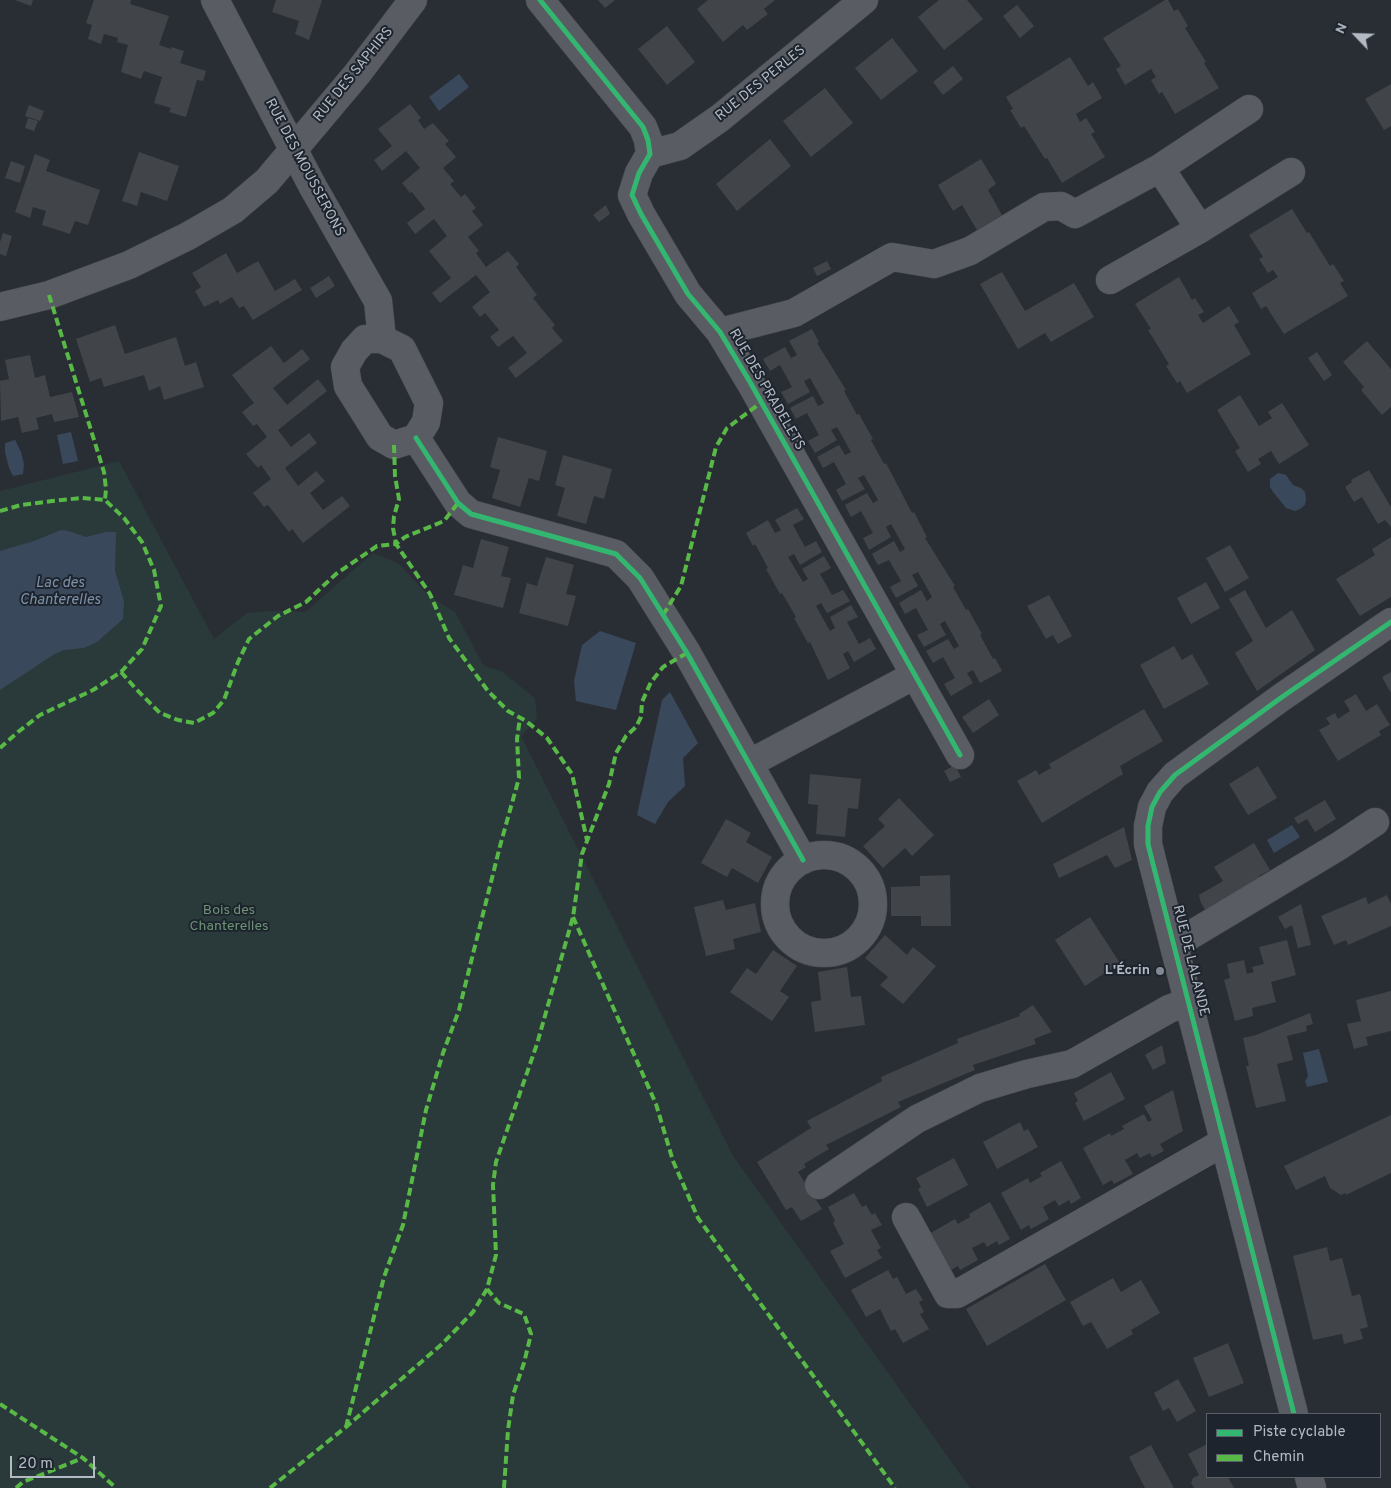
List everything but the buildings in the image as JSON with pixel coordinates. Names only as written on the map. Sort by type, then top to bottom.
[{"type":"street","name":"RUE DES MOUSSERONS","points":[[215,0],[313,187],[378,301],[382,339]]},
{"type":"street","name":"RUE DES SAPHIRS","points":[[0,307],[58,291],[129,265],[188,236],[233,210],[268,181],[293,148],[357,74],[413,0]]},
{"type":"street","points":[[540,0],[643,127],[648,140],[650,154]]},
{"type":"street","name":"RUE DES PERLES","points":[[650,154],[680,146],[720,118],[864,0]]},
{"type":"street","points":[[720,332],[794,313],[892,257],[934,264],[970,251],[1044,207],[1061,206],[1075,214],[1160,168],[1249,109]]},
{"type":"street","name":"RUE DES PRADELETS","points":[[650,154],[639,173],[632,195],[641,214],[688,294],[720,332],[758,395],[960,755]]},
{"type":"street","points":[[1160,168],[1200,229]]},
{"type":"street","points":[[1110,280],[1200,229],[1291,172]]},
{"type":"street","points":[[365,339],[382,339],[402,349],[429,403],[426,422],[416,438],[394,445],[380,437],[348,386],[345,367],[365,339]]},
{"type":"street","points":[[416,438],[458,503],[471,514],[616,554],[640,578],[687,653],[803,860]]},
{"type":"street","name":"RUE DE LALANDE","points":[[1294,1413],[1148,844],[1148,826],[1152,807],[1160,792],[1175,775],[1199,756],[1391,622]]},
{"type":"street","points":[[750,763],[915,675]]},
{"type":"street","points":[[1174,945],[1339,846],[1375,822]]},
{"type":"street","points":[[819,1185],[917,1119],[980,1088],[1026,1074],[1072,1064],[1169,1009],[1188,1002]]},
{"type":"street","points":[[906,1217],[948,1294],[957,1294],[1224,1142]]},
{"type":"green space","name":"Bois des Chanterelles","points":[[119,461],[214,639],[247,613],[269,611],[305,612],[373,553],[398,563],[429,596],[455,612],[484,666],[501,671],[535,698],[537,719],[521,736],[733,1156],[970,1488],[0,1488],[0,491]]},
{"type":"water","points":[[459,74],[469,87],[439,111],[429,97]]},
{"type":"water","points":[[71,432],[78,461],[63,464],[57,435]]},
{"type":"water","points":[[15,440],[24,464],[23,474],[13,476],[5,452],[5,443]]},
{"type":"water","points":[[1278,473],[1286,475],[1293,485],[1305,492],[1305,505],[1300,509],[1295,511],[1286,508],[1273,492],[1270,487],[1270,479]]},
{"type":"water","name":"Lac des Chanterelles","points":[[61,530],[86,537],[106,532],[116,532],[115,571],[124,601],[123,619],[97,642],[84,648],[64,650],[53,655],[0,690],[0,551],[34,541]]},
{"type":"water","points":[[600,631],[636,643],[616,710],[576,701],[574,681],[582,645]]},
{"type":"water","points":[[670,692],[698,743],[683,758],[685,786],[668,802],[655,824],[637,815],[662,700]]},
{"type":"water","points":[[1292,825],[1300,837],[1274,853],[1267,840]]},
{"type":"water","points":[[1319,1049],[1328,1082],[1307,1087],[1305,1081],[1308,1076],[1303,1053]]},
{"type":"marked path","points":[[49,295],[104,472],[105,500]]},
{"type":"marked path","points":[[663,615],[681,586],[716,447],[727,428],[762,402]]},
{"type":"marked path","points":[[394,445],[395,476],[399,499],[393,528],[396,544],[405,537],[444,521],[458,503]]},
{"type":"marked path","points":[[0,511],[21,505],[52,501],[82,498],[105,500],[124,518],[142,542],[154,570],[161,606],[142,649],[121,672],[93,690],[40,715],[0,748]]},
{"type":"marked path","points":[[121,672],[160,713],[178,720],[194,723],[213,713],[224,700],[249,639],[278,616],[306,602],[336,574],[377,546],[396,544],[430,594],[449,638],[488,691],[508,711],[526,721],[547,738],[572,774],[587,840]]},
{"type":"marked path","points":[[270,1488],[346,1427],[442,1344],[473,1312],[487,1289],[496,1255],[493,1185],[496,1162],[537,1044],[573,917],[582,854],[609,784],[616,753],[626,736],[636,727],[641,717],[642,702],[651,682],[663,667],[687,653]]},
{"type":"marked path","points":[[346,1427],[384,1277],[403,1225],[426,1110],[443,1053],[459,1010],[519,778],[517,739],[520,718]]},
{"type":"marked path","points":[[573,917],[656,1104],[673,1161],[698,1218],[895,1488]]},
{"type":"marked path","points":[[487,1289],[499,1303],[524,1314],[531,1334],[513,1395],[508,1430],[504,1488]]},
{"type":"marked path","points":[[0,1404],[83,1458],[116,1488]]},
{"type":"marked path","points":[[16,1488],[23,1482],[83,1458]]},
{"type":"cycle path","points":[[540,0],[643,127],[648,140],[650,154],[639,173],[632,195],[641,214],[688,294],[720,332],[750,382],[960,755]]},
{"type":"cycle path","points":[[416,438],[458,503],[471,514],[616,554],[640,578],[687,653],[803,860]]},
{"type":"cycle path","points":[[1294,1413],[1148,844],[1148,826],[1152,807],[1160,792],[1175,775],[1282,697],[1391,622]]},
{"type":"place","name":"L'Écrin","points":[[1160,971]]}]
